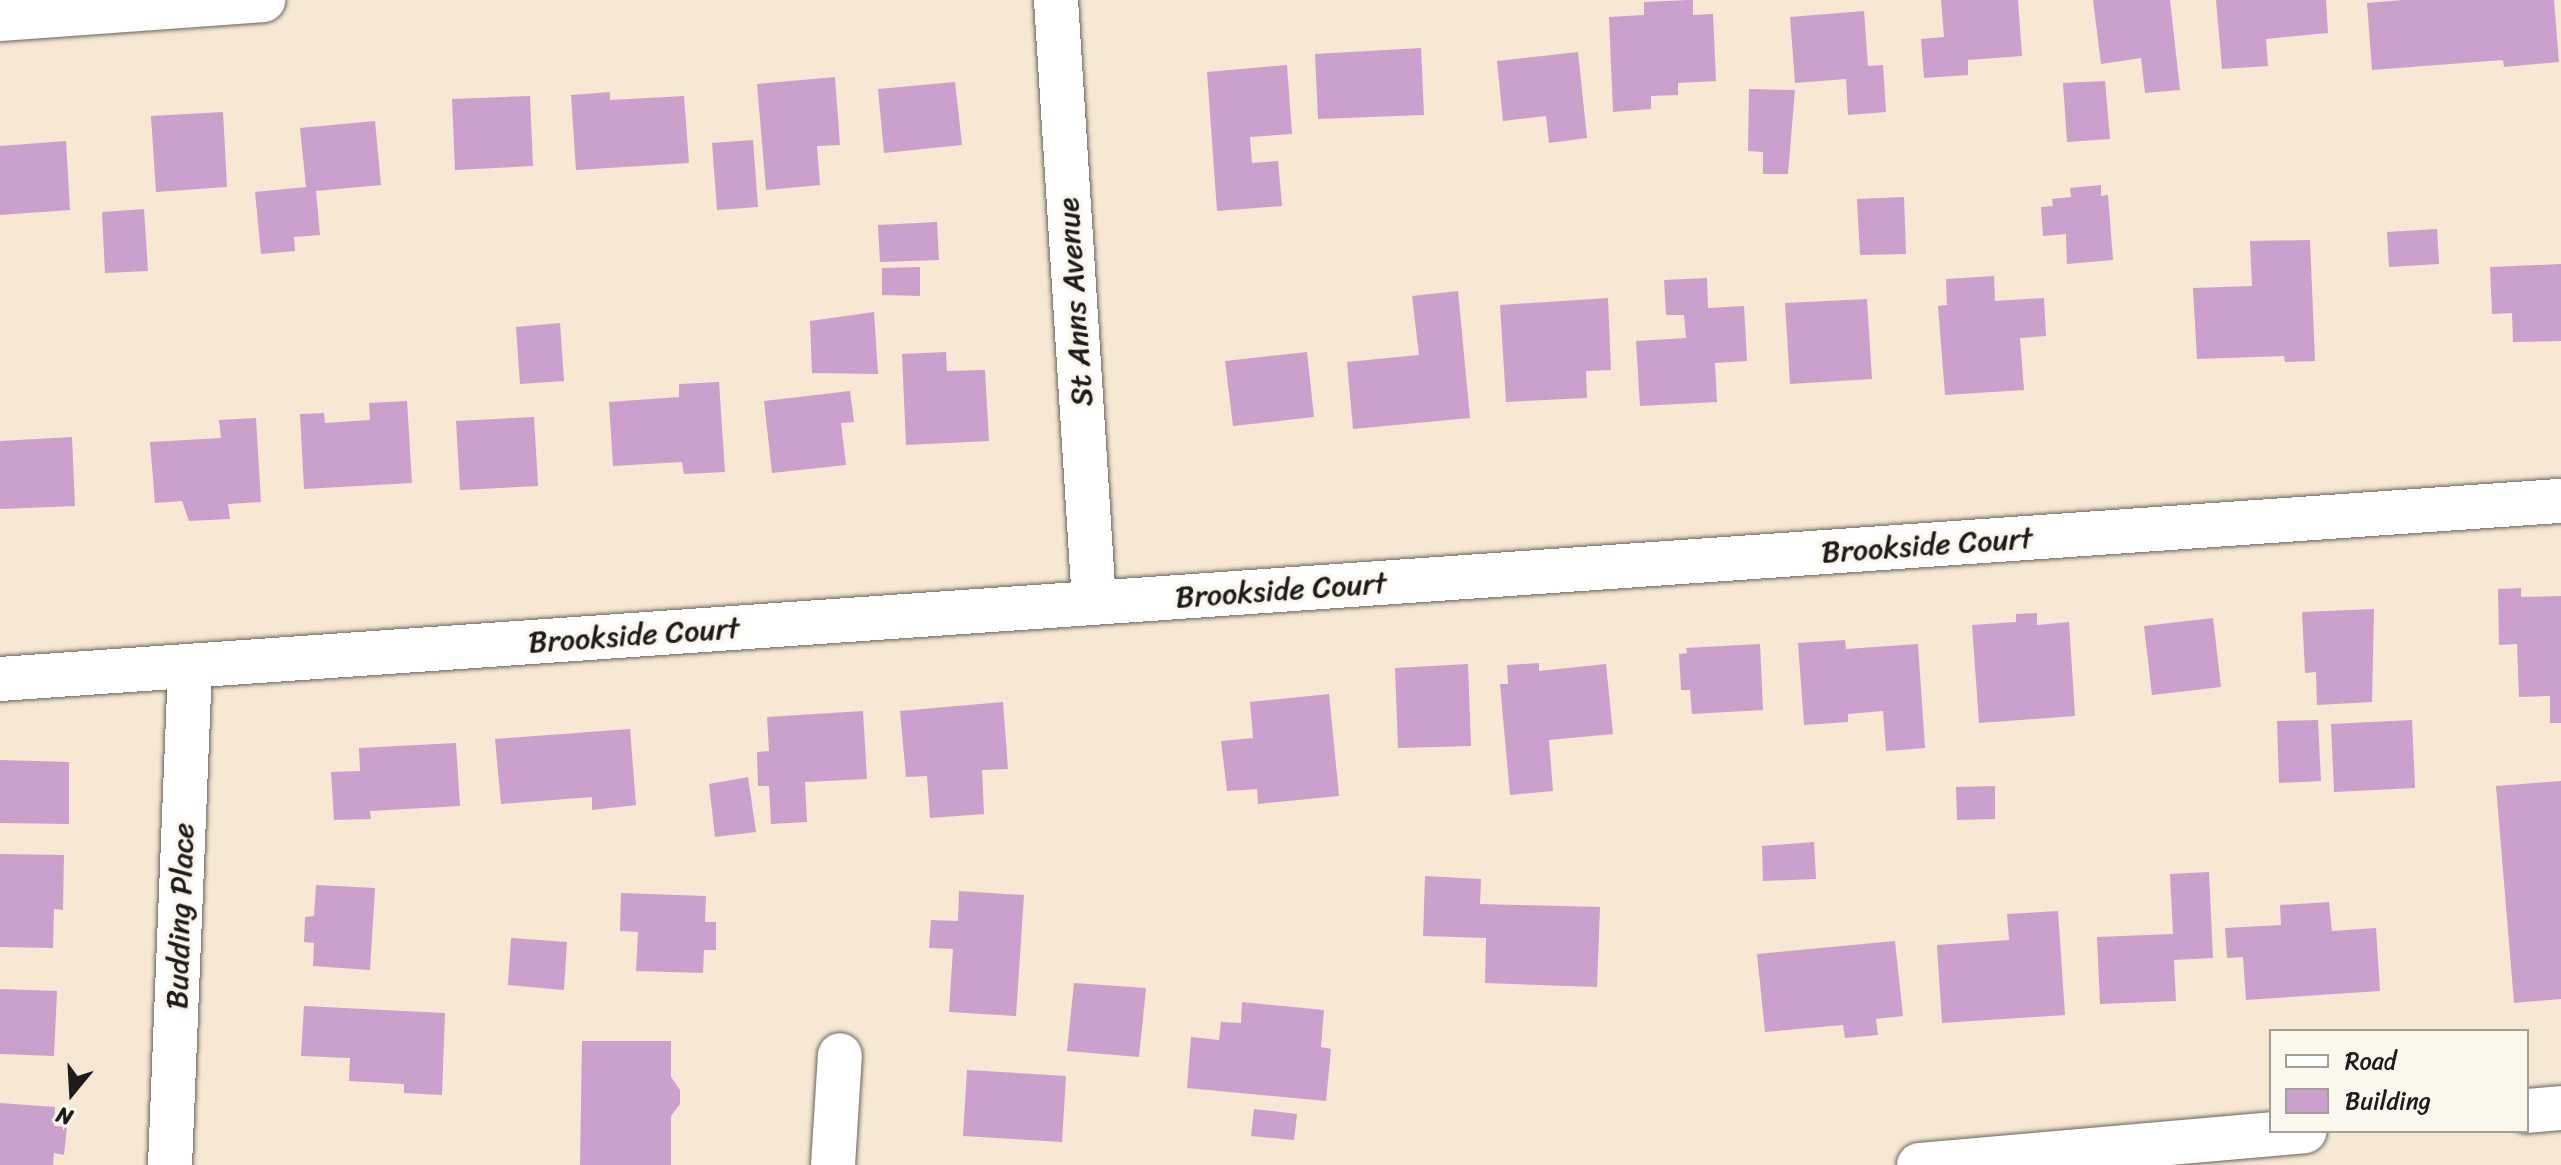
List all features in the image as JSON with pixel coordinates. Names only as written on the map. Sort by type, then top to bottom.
[{"type":"street","points":[[0,19],[263,0]]},
{"type":"street","name":"St Anns Avenue","points":[[1056,0],[1094,603]]},
{"type":"street","name":"Brookside Court","points":[[0,679],[2561,501]]},
{"type":"street","name":"Budding Place","points":[[170,1165],[190,666]]},
{"type":"street","points":[[833,1165],[840,1055]]},
{"type":"street","points":[[2529,1111],[2561,1108]]},
{"type":"street","points":[[1919,1165],[2282,1133]]},
{"type":"building","points":[[1693,0],[1693,15],[1713,14],[1716,81],[1678,83],[1678,95],[1651,96],[1651,109],[1613,112],[1609,17],[1644,15],[1644,2]]},
{"type":"building","points":[[1941,0],[2018,0],[2022,56],[1968,60],[1968,75],[1924,78],[1921,39],[1944,37]]},
{"type":"building","points":[[2093,0],[2170,0],[2180,90],[2145,93],[2141,58],[2101,64]]},
{"type":"building","points":[[2216,0],[2326,0],[2328,33],[2266,39],[2268,66],[2222,69]]},
{"type":"building","points":[[2403,0],[2554,0],[2559,62],[2504,67],[2503,60],[2372,70],[2367,3]]},
{"type":"building","points":[[1864,11],[1868,66],[1883,65],[1886,112],[1848,115],[1846,79],[1795,83],[1790,17]]},
{"type":"building","points":[[1421,48],[1424,115],[1318,119],[1315,54]]},
{"type":"building","points":[[1578,52],[1587,138],[1549,143],[1546,116],[1503,121],[1497,61]]},
{"type":"building","points":[[1287,65],[1292,134],[1250,137],[1252,163],[1278,161],[1282,206],[1217,211],[1207,72]]},
{"type":"building","points":[[835,77],[840,145],[817,146],[820,185],[766,190],[757,84]]},
{"type":"building","points":[[2105,81],[2110,139],[2067,142],[2063,83]]},
{"type":"building","points":[[955,82],[962,145],[884,153],[878,89]]},
{"type":"building","points":[[1749,89],[1795,90],[1788,174],[1763,174],[1763,152],[1748,151]]},
{"type":"building","points":[[610,92],[610,100],[684,96],[689,163],[576,170],[571,95]]},
{"type":"building","points":[[530,96],[533,166],[455,170],[452,99]]},
{"type":"building","points":[[223,112],[227,187],[156,192],[151,116]]},
{"type":"building","points":[[375,121],[381,185],[316,191],[320,235],[294,237],[295,251],[261,254],[255,192],[306,187],[300,128]]},
{"type":"building","points":[[753,140],[758,207],[717,210],[712,143]]},
{"type":"building","points":[[66,141],[70,210],[0,215],[0,146]]},
{"type":"building","points":[[2101,185],[2101,196],[2108,195],[2113,260],[2067,264],[2066,234],[2043,236],[2041,207],[2053,206],[2052,199],[2071,197],[2070,188]]},
{"type":"building","points":[[1904,197],[1906,254],[1860,255],[1857,199]]},
{"type":"building","points":[[144,209],[148,271],[105,273],[102,212]]},
{"type":"building","points":[[937,222],[939,260],[880,262],[878,225]]},
{"type":"building","points":[[2437,229],[2439,264],[2389,267],[2387,232]]},
{"type":"building","points":[[2310,240],[2315,361],[2285,362],[2284,356],[2197,359],[2193,288],[2252,286],[2250,241]]},
{"type":"building","points":[[2561,264],[2561,341],[2513,342],[2512,313],[2492,314],[2490,267]]},
{"type":"building","points":[[920,267],[920,296],[882,295],[882,268]]},
{"type":"building","points":[[1994,276],[1995,301],[2044,298],[2046,336],[2020,338],[2024,390],[1945,395],[1938,306],[1947,305],[1946,279]]},
{"type":"building","points":[[1707,278],[1708,308],[1744,306],[1747,361],[1715,363],[1717,402],[1640,406],[1636,341],[1686,338],[1684,315],[1666,315],[1664,280]]},
{"type":"building","points":[[1458,291],[1470,418],[1353,429],[1347,362],[1419,355],[1412,296]]},
{"type":"building","points":[[1608,298],[1611,370],[1586,371],[1587,398],[1506,402],[1500,305]]},
{"type":"building","points":[[1867,299],[1872,379],[1790,384],[1785,303]]},
{"type":"building","points":[[874,312],[878,374],[812,373],[810,321]]},
{"type":"building","points":[[560,323],[564,381],[520,384],[516,327]]},
{"type":"building","points":[[946,352],[947,371],[985,370],[989,441],[906,445],[902,354]]},
{"type":"building","points":[[1307,352],[1314,417],[1233,426],[1225,361]]},
{"type":"building","points":[[719,382],[725,472],[684,474],[682,462],[613,466],[609,402],[679,397],[679,384]]},
{"type":"building","points":[[850,391],[854,422],[841,423],[846,465],[772,473],[764,401]]},
{"type":"building","points":[[407,401],[412,483],[304,489],[300,414],[324,413],[325,423],[370,420],[369,403]]},
{"type":"building","points":[[534,417],[538,486],[460,490],[456,421]]},
{"type":"building","points":[[256,418],[261,502],[228,504],[230,519],[189,521],[182,501],[155,503],[150,442],[221,438],[219,420]]},
{"type":"building","points":[[72,437],[75,506],[0,509],[0,441]]},
{"type":"building","points":[[2521,588],[2521,597],[2561,596],[2561,723],[2550,723],[2550,696],[2519,697],[2517,644],[2499,645],[2498,589]]},
{"type":"building","points":[[2374,609],[2372,702],[2317,705],[2316,672],[2305,673],[2302,612]]},
{"type":"building","points":[[2037,613],[2037,625],[2069,622],[2075,716],[1979,723],[1972,625],[2016,622],[2016,614]]},
{"type":"building","points":[[2213,618],[2221,687],[2152,695],[2144,626]]},
{"type":"building","points":[[1845,640],[1846,649],[1918,644],[1925,748],[1886,751],[1883,711],[1848,714],[1848,722],[1804,725],[1798,643]]},
{"type":"building","points":[[1760,644],[1763,710],[1692,714],[1690,690],[1681,690],[1679,654],[1687,653],[1686,648]]},
{"type":"building","points":[[1539,663],[1539,671],[1606,664],[1613,734],[1549,740],[1553,791],[1510,795],[1500,684],[1508,684],[1507,665]]},
{"type":"building","points":[[1468,664],[1471,746],[1398,748],[1395,668]]},
{"type":"building","points":[[1329,694],[1339,796],[1258,804],[1257,789],[1227,791],[1221,741],[1253,738],[1250,702]]},
{"type":"building","points":[[1003,702],[1008,769],[982,770],[984,814],[930,818],[927,776],[906,777],[900,711]]},
{"type":"building","points":[[863,711],[867,779],[805,782],[807,822],[771,824],[769,786],[758,786],[757,752],[769,751],[767,717]]},
{"type":"building","points":[[2318,720],[2321,781],[2279,783],[2277,721]]},
{"type":"building","points":[[2412,720],[2415,788],[2334,792],[2331,724]]},
{"type":"building","points":[[630,729],[636,805],[592,810],[592,797],[501,804],[495,739]]},
{"type":"building","points":[[456,743],[460,806],[370,811],[371,819],[334,820],[331,772],[360,771],[359,748]]},
{"type":"building","points":[[0,760],[69,762],[69,824],[0,823]]},
{"type":"building","points":[[748,777],[756,832],[715,837],[709,784]]},
{"type":"building","points":[[2561,781],[2561,999],[2514,1003],[2496,786]]},
{"type":"building","points":[[1995,786],[1995,819],[1957,820],[1956,787]]},
{"type":"building","points":[[1814,842],[1816,879],[1763,881],[1762,846]]},
{"type":"building","points":[[0,854],[64,855],[63,910],[54,909],[53,948],[0,947]]},
{"type":"building","points":[[2209,872],[2213,958],[2174,960],[2176,1001],[2100,1004],[2097,937],[2173,934],[2170,874]]},
{"type":"building","points":[[1425,876],[1481,879],[1480,904],[1600,907],[1597,987],[1485,983],[1486,938],[1423,936]]},
{"type":"building","points":[[316,885],[375,888],[370,970],[313,966],[314,943],[304,942],[305,917],[314,916]]},
{"type":"building","points":[[959,891],[1024,895],[1016,1016],[949,1012],[953,949],[929,948],[931,920],[958,921]]},
{"type":"building","points":[[621,893],[706,896],[705,922],[716,922],[716,950],[704,950],[703,973],[636,971],[638,932],[620,931]]},
{"type":"building","points":[[2329,902],[2332,931],[2376,928],[2380,991],[2246,1000],[2243,957],[2227,958],[2225,928],[2281,925],[2280,905]]},
{"type":"building","points":[[2058,911],[2065,1015],[1942,1023],[1937,945],[2009,940],[2007,914]]},
{"type":"building","points":[[511,938],[567,942],[564,990],[508,985]]},
{"type":"building","points":[[1895,941],[1903,1016],[1876,1019],[1878,1035],[1845,1038],[1843,1025],[1765,1032],[1757,954]]},
{"type":"building","points":[[1074,983],[1146,988],[1139,1057],[1067,1051]]},
{"type":"building","points":[[0,989],[57,991],[54,1056],[0,1054]]},
{"type":"building","points":[[1242,1002],[1324,1010],[1321,1047],[1331,1049],[1326,1101],[1187,1088],[1191,1037],[1219,1040],[1221,1022],[1241,1023]]},
{"type":"building","points":[[304,1006],[445,1013],[442,1095],[404,1093],[404,1084],[349,1081],[350,1058],[301,1056]]},
{"type":"building","points":[[582,1041],[671,1041],[671,1077],[680,1090],[680,1104],[671,1116],[671,1165],[580,1165]]},
{"type":"building","points":[[967,1070],[1066,1076],[1062,1142],[963,1136]]},
{"type":"building","points":[[0,1103],[55,1107],[54,1126],[67,1127],[64,1155],[54,1153],[53,1165],[0,1165]]},
{"type":"building","points":[[1254,1109],[1297,1114],[1294,1140],[1251,1136]]}]
